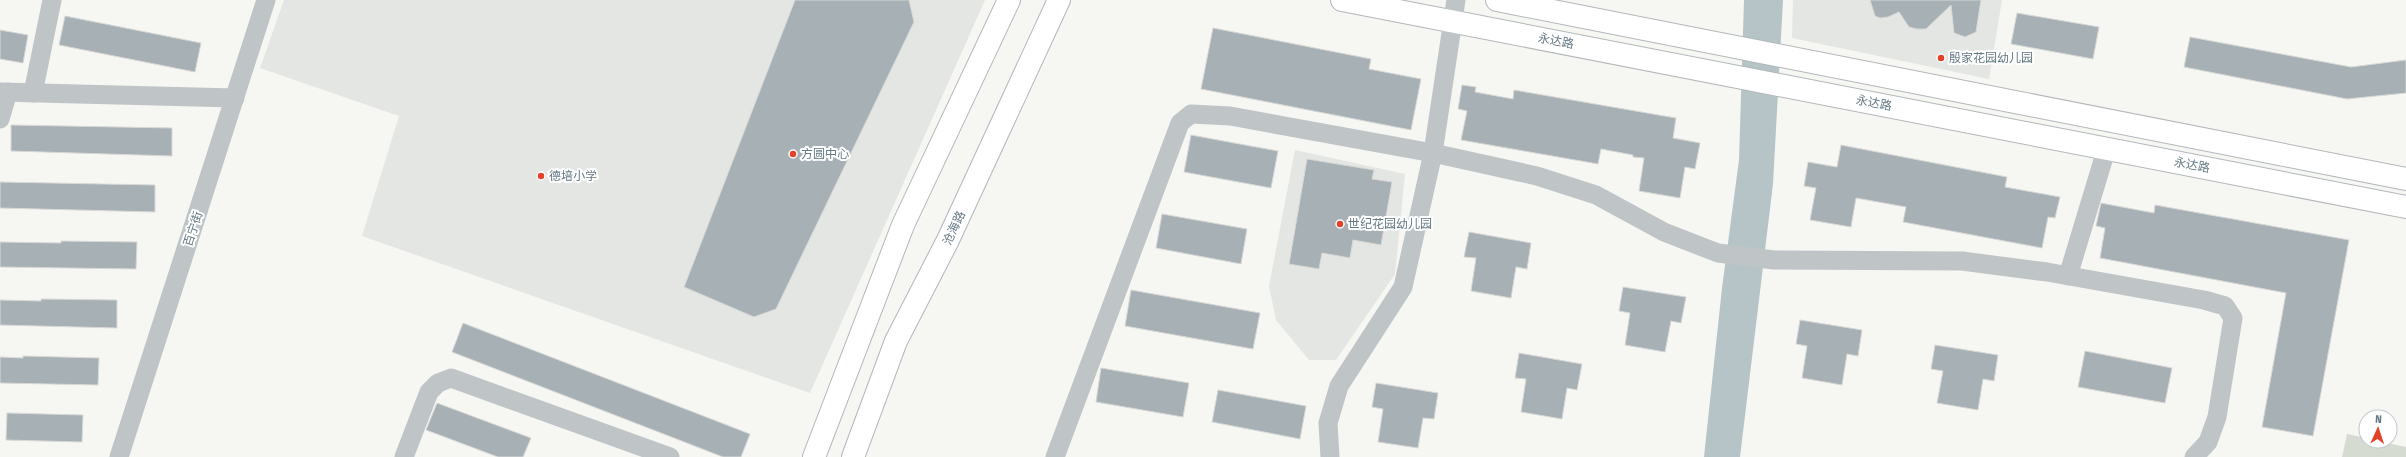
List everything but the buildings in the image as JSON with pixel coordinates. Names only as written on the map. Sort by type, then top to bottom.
[{"type":"main road","points":[[814,457],[903,225],[1009,0]]},
{"type":"main road","name":"沧海路","points":[[853,457],[896,341],[948,240],[1059,0]]},
{"type":"main road","name":"永达路","points":[[1342,0],[2406,207]]},
{"type":"main road","points":[[1497,0],[2406,179]]},
{"type":"street","points":[[33,93],[52,0]]},
{"type":"street","name":"百宁街","points":[[119,457],[266,0]]},
{"type":"street","points":[[1330,457],[1328,423],[1338,386],[1403,287],[1434,153],[1456,0]]},
{"type":"street","points":[[0,119],[4,92],[235,98]]},
{"type":"street","points":[[1055,457],[1180,123],[1191,114],[1230,116],[1434,153],[1537,176],[1596,195],[1664,232],[1718,253],[1774,260],[1962,261],[2068,276],[2204,300],[2225,306],[2233,318],[2217,417],[2208,442],[2194,457]]},
{"type":"street","points":[[2068,276],[2107,148]]},
{"type":"street","points":[[404,457],[429,392],[438,383],[451,378],[670,457]]},
{"type":"shaded area","points":[[284,0],[985,0],[810,393],[362,236],[399,116],[260,68]]},
{"type":"shaded area","points":[[1744,0],[1783,0],[1773,184],[1740,457],[1704,457],[1722,288],[1739,160]]},
{"type":"shaded area","name":"殷家花园幼儿园","points":[[1793,0],[2002,0],[1989,79],[1792,38]]},
{"type":"shaded area","name":"世纪花园幼儿园","points":[[1295,150],[1405,174],[1395,274],[1336,360],[1309,360],[1276,320],[1269,286]]},
{"type":"shaded area","points":[[2347,434],[2358,436],[2358,449],[2398,449],[2398,445],[2406,447],[2406,457],[2342,457]]},
{"type":"place","name":"殷家花园幼儿园","points":[[1941,58]]},
{"type":"place","name":"方圆中心","points":[[793,154]]},
{"type":"place","name":"德培小学","points":[[541,176]]},
{"type":"place","name":"世纪花园幼儿园","points":[[1340,224]]}]
